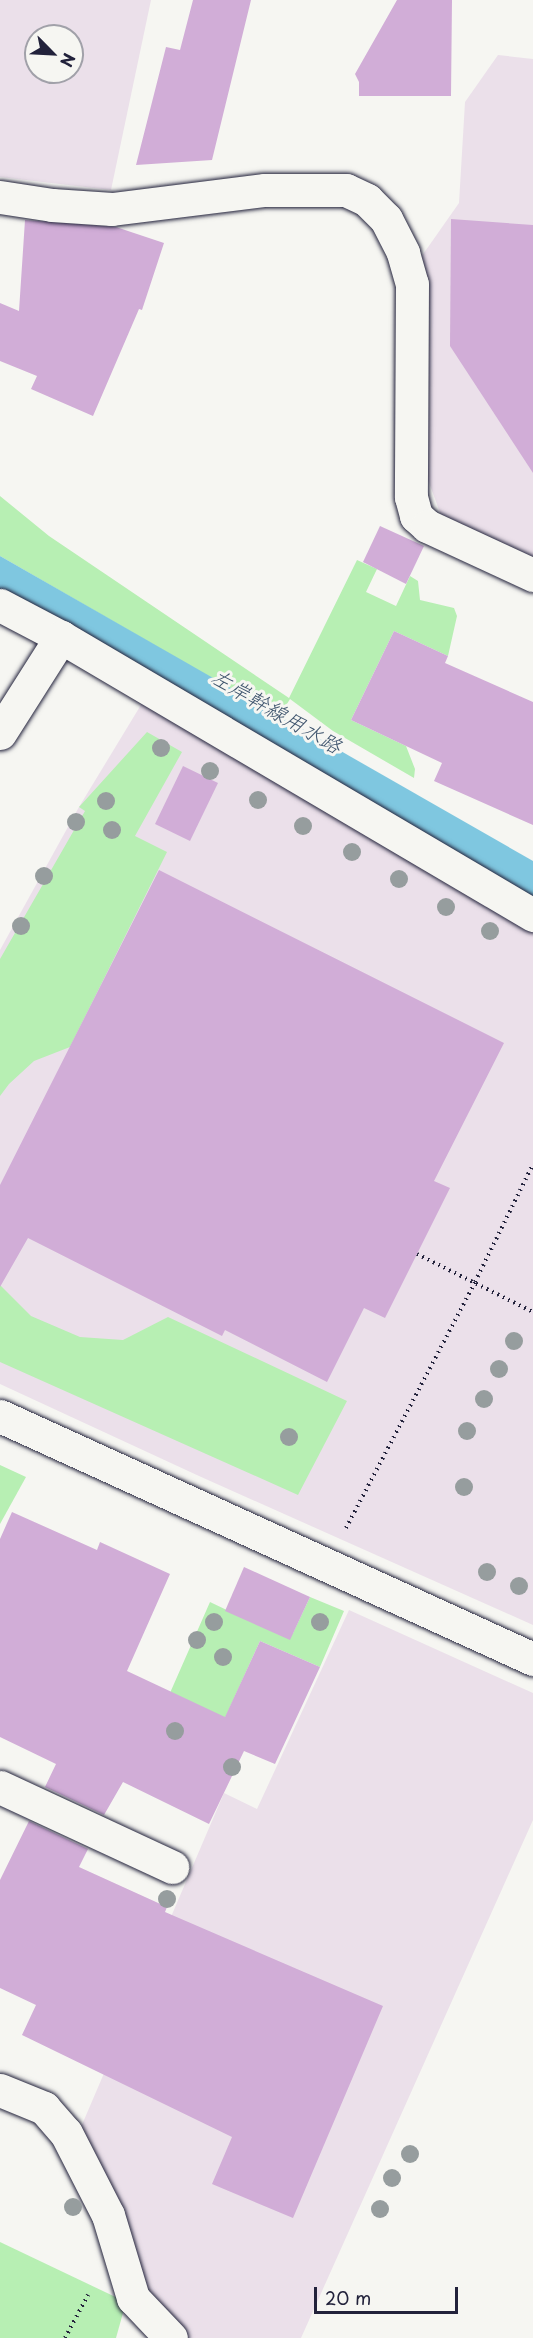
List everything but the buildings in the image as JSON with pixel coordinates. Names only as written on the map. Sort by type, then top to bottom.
[{"type":"street","points":[[0,197],[52,205],[112,209],[265,190],[345,190],[368,200],[386,219],[403,253],[412,284],[411,497],[416,516],[427,526],[533,574]]},
{"type":"street","points":[[0,604],[61,637],[533,915]]},
{"type":"street","points":[[0,733],[61,637]]},
{"type":"street","points":[[0,1416],[533,1659]]},
{"type":"street","points":[[0,1787],[172,1867]]},
{"type":"street","points":[[0,2090],[44,2108],[66,2133],[108,2215],[133,2298],[171,2338]]},
{"type":"path","points":[[344,1531],[475,1282],[533,1164]]},
{"type":"path","points":[[417,1254],[533,1312]]},
{"type":"path","points":[[65,2338],[87,2294],[96,2299]]},
{"type":"shaded area","points":[[0,0],[151,0],[111,190],[0,177]]},
{"type":"shaded area","points":[[498,55],[533,59],[533,575],[442,518],[427,477],[419,260],[459,203],[465,102]]},
{"type":"shaded area","points":[[150,690],[533,915],[533,1625],[199,1476],[0,1384],[0,950],[79,807]]},
{"type":"shaded area","points":[[349,1610],[533,1693],[533,1820],[301,2338],[171,2338],[133,2298],[78,2134],[224,1793],[257,1809]]},
{"type":"green space","points":[[0,496],[49,536],[289,698],[357,560],[377,569],[366,592],[396,606],[410,576],[418,581],[420,600],[454,608],[457,616],[448,656],[394,631],[351,720],[406,746],[415,769],[414,778],[333,731],[290,699],[279,717],[0,556]]},
{"type":"green space","points":[[147,732],[182,752],[135,836],[167,852],[70,1047],[34,1061],[9,1084],[0,1096],[0,959],[85,811],[79,807]]},
{"type":"green space","points":[[0,1285],[31,1316],[80,1337],[123,1340],[168,1317],[347,1401],[298,1495],[0,1362]]},
{"type":"green space","points":[[0,1465],[26,1477],[0,1524]]},
{"type":"green space","points":[[310,1597],[344,1611],[320,1667],[260,1641],[216,1738],[155,1727],[210,1602],[258,1625],[293,1633]]},
{"type":"green space","points":[[0,2242],[126,2302],[116,2338],[0,2338]]},
{"type":"water","points":[[0,556],[533,861],[533,898],[0,593]]},
{"type":"water label","name":"左岸幹線用水路","points":[[277,710]]}]
